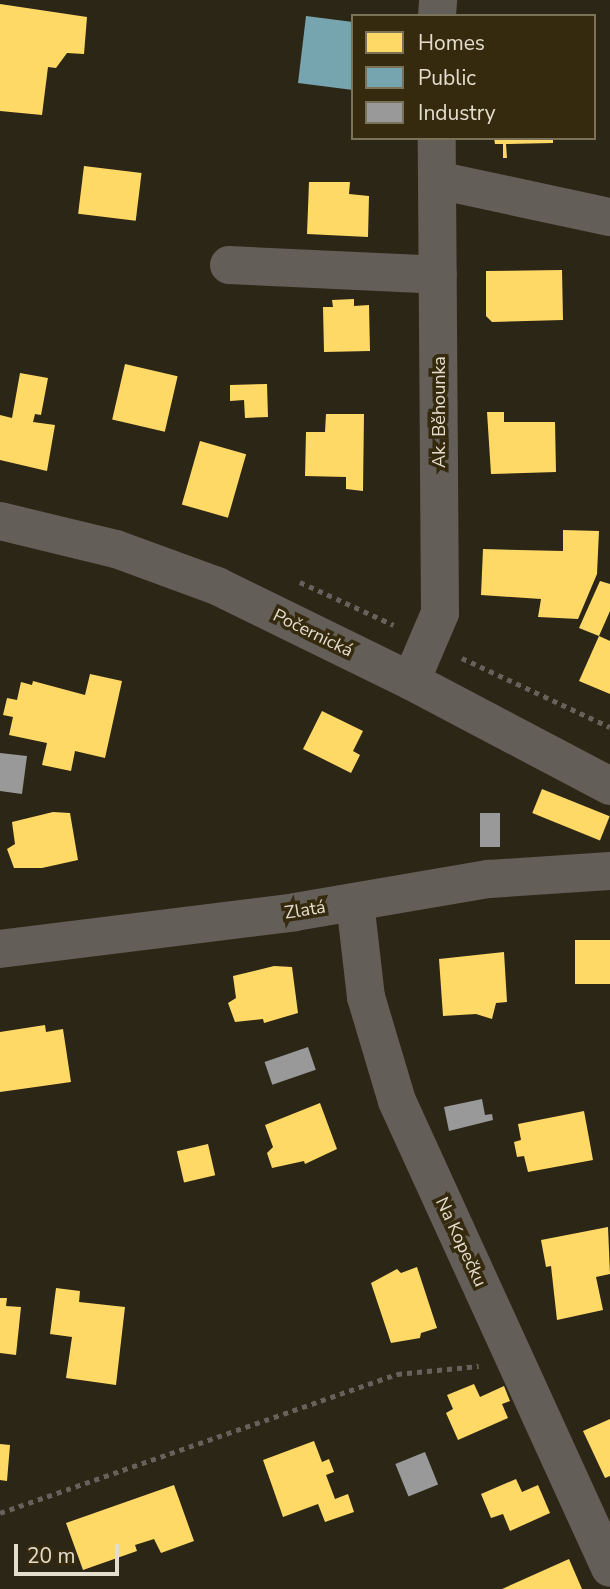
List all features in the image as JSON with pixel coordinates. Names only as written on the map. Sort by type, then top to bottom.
[{"type":"street","name":"Ak. Běhounka","points":[[411,681],[440,613],[437,140]]},
{"type":"street","points":[[437,180],[610,217]]},
{"type":"street","points":[[229,265],[438,275]]},
{"type":"street","name":"Počernická","points":[[0,521],[116,550],[217,586],[411,681],[610,786]]},
{"type":"street","name":"Zlatá","points":[[0,949],[355,902],[489,879],[610,871]]},
{"type":"street","name":"Na Kopečku","points":[[355,902],[366,998],[397,1101],[610,1568]]},
{"type":"path","points":[[0,1513],[397,1374],[516,1362]]},
{"type":"building: Homes","points":[[0,4],[87,17],[84,54],[67,53],[56,68],[48,67],[42,115],[0,111]]},
{"type":"building: Homes","points":[[494,140],[553,140],[553,143],[506,144],[507,158],[503,158],[503,144],[495,144]]},
{"type":"building: Homes","points":[[84,166],[142,173],[136,221],[78,214]]},
{"type":"building: Homes","points":[[309,182],[350,182],[349,194],[369,196],[368,237],[307,234]]},
{"type":"building: Homes","points":[[562,270],[563,320],[492,322],[486,316],[486,271]]},
{"type":"building: Homes","points":[[354,299],[354,306],[369,305],[370,351],[324,352],[323,307],[333,307],[332,300]]},
{"type":"building: Homes","points":[[125,364],[178,376],[165,432],[112,420]]},
{"type":"building: Homes","points":[[20,373],[48,378],[41,415],[35,414],[33,422],[55,425],[47,471],[0,460],[0,415],[12,418]]},
{"type":"building: Homes","points":[[267,384],[268,417],[245,418],[244,400],[230,401],[230,385]]},
{"type":"building: Homes","points":[[487,412],[504,412],[504,422],[555,422],[556,472],[491,474]]},
{"type":"building: Homes","points":[[326,414],[364,414],[363,491],[346,489],[346,477],[305,476],[306,432],[325,432]]},
{"type":"building: Homes","points":[[200,441],[246,454],[228,518],[182,504]]},
{"type":"building: Homes","points":[[563,530],[599,531],[597,574],[578,619],[538,617],[541,599],[481,595],[483,549],[563,551]]},
{"type":"building: Homes","points":[[600,581],[610,584],[610,611],[599,636],[579,628]]},
{"type":"building: Homes","points":[[599,636],[610,641],[610,694],[579,681]]},
{"type":"building: Homes","points":[[90,674],[122,681],[105,758],[75,751],[71,771],[42,765],[47,743],[9,735],[13,717],[3,715],[7,698],[17,700],[21,682],[32,685],[33,681],[85,695]]},
{"type":"building: Homes","points":[[322,711],[363,731],[353,751],[360,755],[351,773],[303,749]]},
{"type":"building: Homes","points":[[542,789],[610,816],[600,840],[532,813]]},
{"type":"building: Homes","points":[[53,812],[70,813],[78,860],[42,868],[14,868],[7,849],[15,844],[12,822]]},
{"type":"building: Homes","points":[[575,940],[610,940],[610,984],[575,984]]},
{"type":"building: Homes","points":[[504,952],[507,1002],[496,1003],[492,1019],[476,1014],[443,1016],[439,959]]},
{"type":"building: Homes","points":[[274,966],[292,967],[298,1013],[264,1023],[263,1019],[235,1022],[228,1003],[236,998],[233,976]]},
{"type":"building: Homes","points":[[45,1025],[46,1032],[63,1029],[71,1082],[0,1092],[0,1032]]},
{"type":"building: Homes","points":[[320,1103],[337,1149],[305,1164],[304,1161],[272,1168],[267,1153],[273,1147],[265,1125]]},
{"type":"building: Homes","points":[[584,1111],[593,1160],[528,1172],[524,1156],[517,1157],[514,1142],[521,1140],[518,1124]]},
{"type":"building: Homes","points":[[208,1144],[215,1175],[184,1182],[177,1151]]},
{"type":"building: Homes","points":[[608,1227],[610,1274],[596,1277],[603,1310],[557,1320],[551,1266],[546,1267],[541,1240]]},
{"type":"building: Homes","points":[[417,1267],[437,1328],[421,1333],[420,1338],[391,1343],[371,1283],[397,1269],[401,1273]]},
{"type":"building: Homes","points":[[56,1288],[80,1291],[79,1302],[125,1307],[116,1385],[66,1378],[72,1337],[50,1334]]},
{"type":"building: Homes","points":[[0,1298],[7,1298],[6,1306],[21,1307],[16,1355],[0,1353]]},
{"type":"building: Homes","points":[[474,1384],[480,1397],[504,1386],[510,1401],[502,1404],[508,1418],[458,1440],[446,1413],[453,1409],[447,1395]]},
{"type":"building: Homes","points":[[610,1419],[610,1476],[605,1478],[583,1431]]},
{"type":"building: Homes","points":[[314,1441],[322,1462],[329,1459],[334,1472],[326,1475],[335,1499],[348,1494],[354,1512],[325,1522],[318,1504],[283,1517],[263,1460]]},
{"type":"building: Homes","points":[[0,1444],[10,1445],[7,1481],[0,1480]]},
{"type":"building: Homes","points":[[516,1479],[522,1492],[538,1485],[550,1513],[510,1531],[503,1514],[491,1518],[481,1494]]},
{"type":"building: Homes","points":[[174,1485],[194,1541],[161,1553],[154,1539],[135,1545],[137,1551],[83,1570],[66,1523]]},
{"type":"building: Homes","points":[[569,1559],[582,1589],[502,1589]]},
{"type":"building: Public","points":[[306,16],[351,22],[351,90],[298,83]]},
{"type":"building: Industry","points":[[0,753],[27,756],[22,794],[0,791]]},
{"type":"building: Industry","points":[[480,813],[500,813],[500,847],[480,847]]},
{"type":"building: Industry","points":[[308,1047],[316,1070],[272,1085],[265,1062]]},
{"type":"building: Industry","points":[[482,1099],[485,1115],[492,1114],[493,1120],[449,1131],[444,1107]]},
{"type":"building: Industry","points":[[425,1452],[438,1484],[408,1496],[395,1464]]}]
